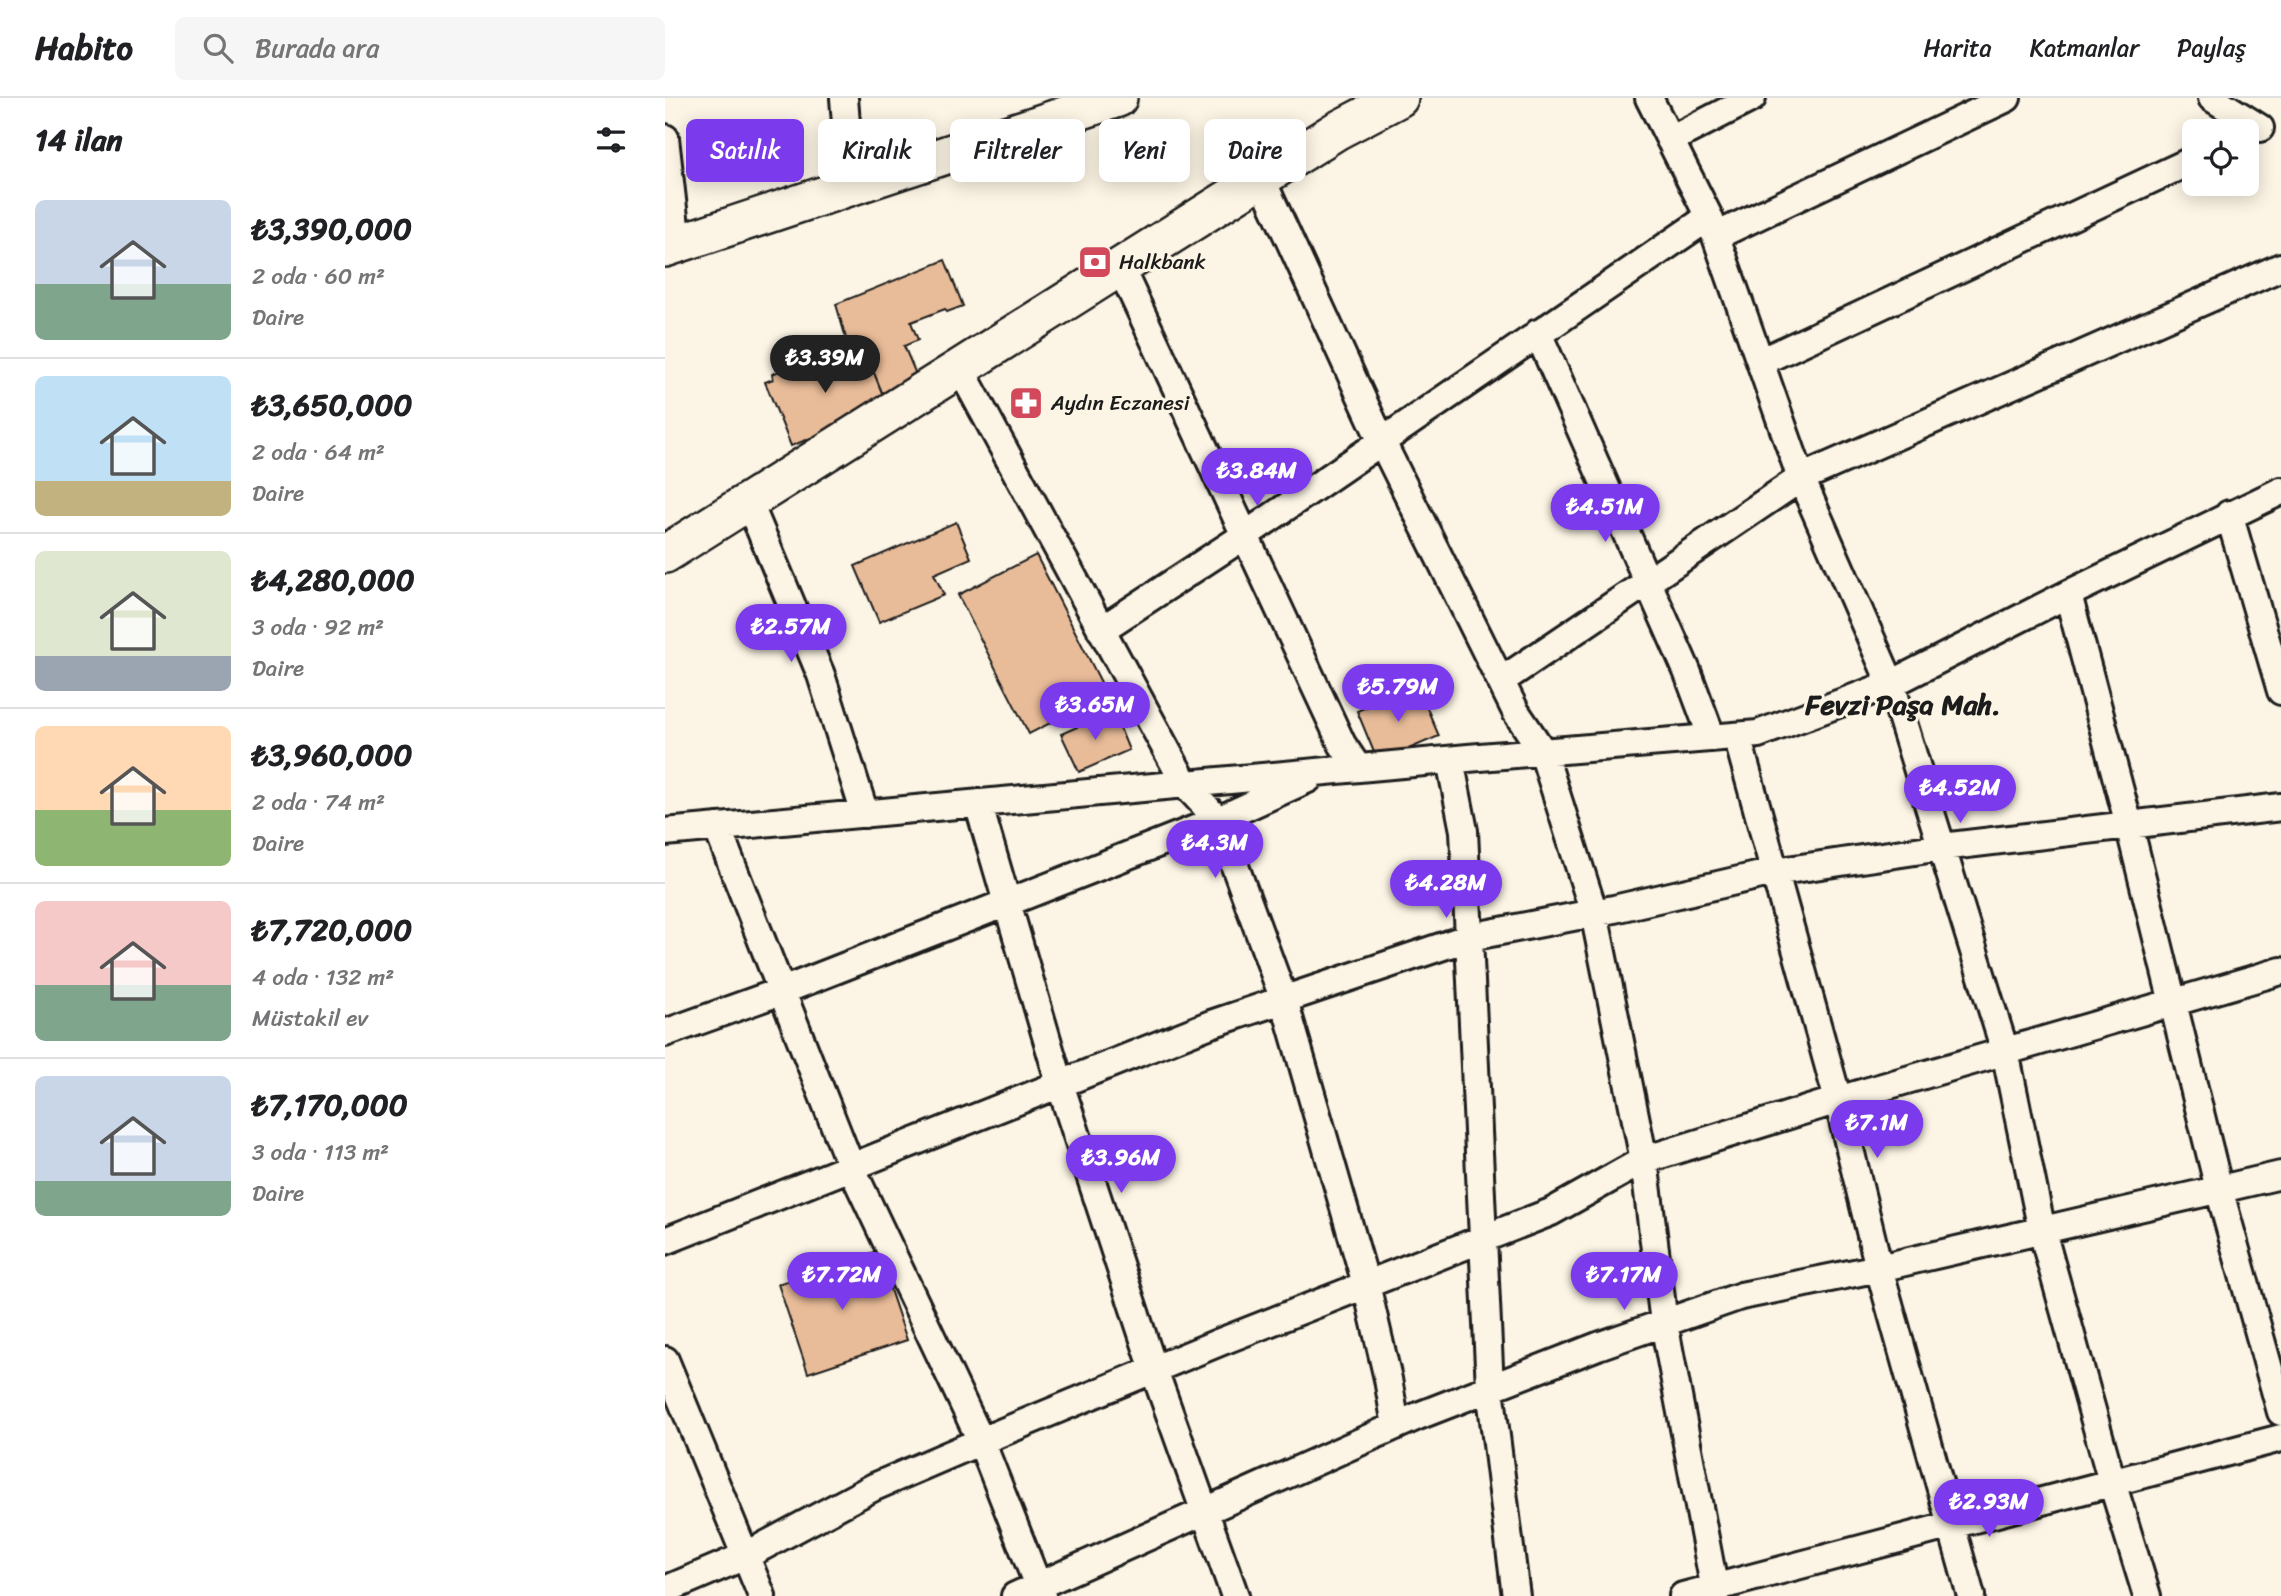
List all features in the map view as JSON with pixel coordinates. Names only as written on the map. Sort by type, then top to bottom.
[{"type":"main road","points":[[671,246],[1118,98]]},
{"type":"main road","points":[[1336,131],[1378,98]]},
{"type":"main road","points":[[1306,150],[1399,98]]},
{"type":"main road","points":[[665,554],[1255,182]]},
{"type":"street","points":[[844,98],[851,187]]},
{"type":"street","points":[[1649,98],[1712,227],[1801,478],[1891,684],[2005,1051],[2042,1231],[2112,1482],[2147,1596]]},
{"type":"street","points":[[1670,140],[1752,98]]},
{"type":"street","points":[[1101,630],[1244,536],[1538,333],[1712,227],[2007,98]]},
{"type":"street","points":[[2212,98],[2263,126]]},
{"type":"street","points":[[665,138],[671,246]]},
{"type":"street","points":[[1760,362],[2182,165]]},
{"type":"street","points":[[1263,182],[1381,440],[1516,712],[1543,752],[1594,913],[1644,1160],[1664,1323],[1715,1591]]},
{"type":"street","points":[[1121,267],[1342,744],[1358,768]]},
{"type":"street","points":[[1501,681],[1801,478],[2281,267]]},
{"type":"street","points":[[1538,333],[1687,671],[1725,737],[1774,872],[1838,1100],[1879,1268],[1971,1596]]},
{"type":"street","points":[[960,368],[1185,784],[1219,820],[1284,1000],[1366,1284],[1396,1426]]},
{"type":"street","points":[[665,832],[1758,734],[1891,684],[2229,514],[2281,491]]},
{"type":"street","points":[[749,503],[821,675],[865,814]]},
{"type":"street","points":[[2229,514],[2281,691]]},
{"type":"street","points":[[2068,594],[2129,825],[2219,1189],[2281,1412]]},
{"type":"street","points":[[1450,760],[1464,831],[1490,1388],[1516,1596]]},
{"type":"street","points":[[665,1033],[782,991],[1219,820],[1325,771]]},
{"type":"street","points":[[978,803],[1060,1084],[1154,1370],[1235,1596]]},
{"type":"street","points":[[665,1241],[1211,1024],[1470,937],[1594,913],[1774,872],[1942,847],[2281,807]]},
{"type":"street","points":[[717,827],[851,1167],[981,1441],[1031,1593],[1205,1511],[1396,1426],[1490,1388],[1741,1296],[1879,1268],[2281,1175]]},
{"type":"street","points":[[665,1590],[745,1556],[874,1487],[1154,1370],[1551,1212],[1644,1160],[1838,1100],[2281,971]]},
{"type":"street","points":[[665,1360],[762,1596]]},
{"type":"street","points":[[1683,1596],[1715,1591],[2281,1438]]},
{"type":"building","points":[[945,260],[963,306],[947,312],[945,309],[911,322],[918,340],[904,346],[918,379],[882,393],[866,353],[850,352],[836,304]]},
{"type":"building","points":[[850,352],[853,358],[866,353],[888,407],[791,446],[765,382],[773,379],[772,374],[824,353],[827,361]]},
{"type":"building","points":[[956,522],[971,558],[934,574],[944,595],[879,622],[855,566]]},
{"type":"building","points":[[1036,555],[1107,694],[1029,734],[958,595]]},
{"type":"building","points":[[1417,685],[1439,736],[1378,762],[1357,711]]},
{"type":"building","points":[[1113,711],[1129,750],[1079,772],[1061,734]]},
{"type":"building","points":[[877,1251],[907,1340],[808,1373],[778,1284]]},
{"type":"place","name":"Halkbank","points":[[1095,262]]},
{"type":"place","name":"Aydın Eczanesi","points":[[1026,403]]},
{"type":"district","name":"Fevzi Paşa Mah.","points":[[1903,704]]}]
